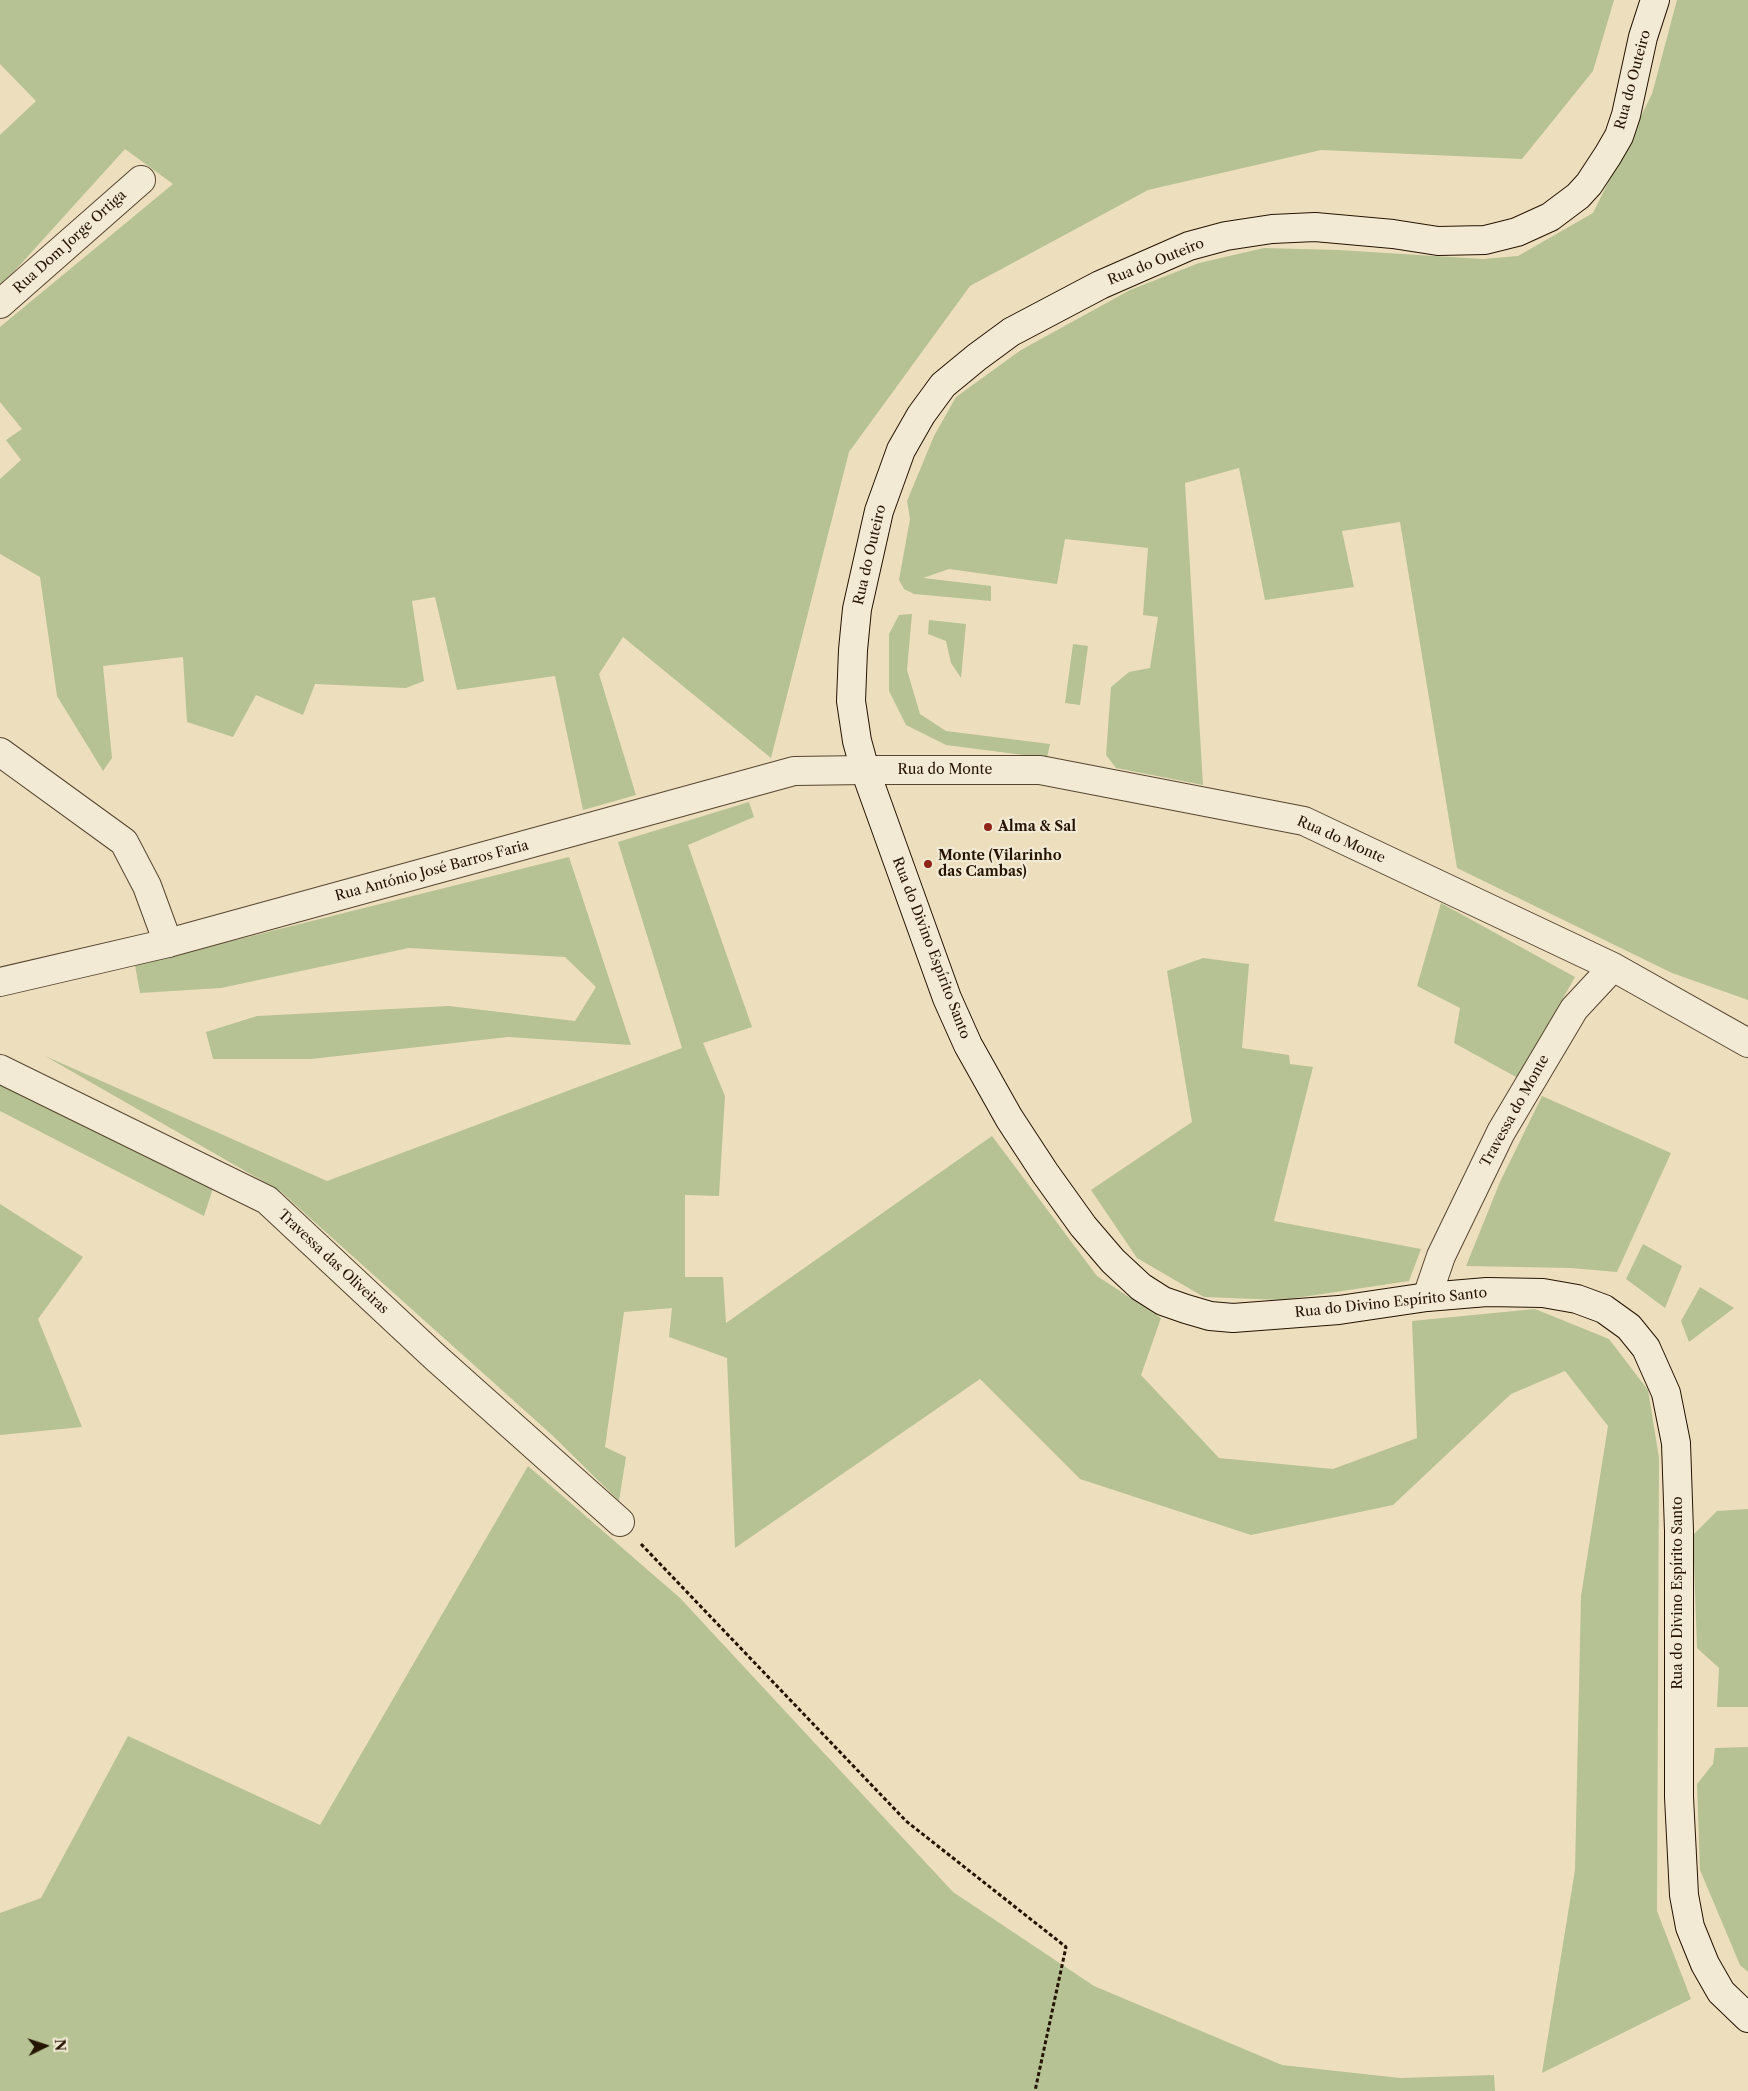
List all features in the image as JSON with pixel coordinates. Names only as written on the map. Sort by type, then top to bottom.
[{"type":"street","name":"Rua do Outeiro","points":[[865,770],[857,740],[851,701],[853,650],[859,601],[879,511],[901,450],[921,415],[943,385],[1011,332],[1092,289],[1189,246],[1226,236],[1272,229],[1315,227],[1385,233],[1438,241],[1486,240],[1509,234],[1543,221],[1578,196],[1599,170],[1619,136],[1626,115],[1643,37],[1655,0]]},
{"type":"street","name":"Rua Dom Jorge Ortiga","points":[[0,304],[141,180]]},
{"type":"street","points":[[0,752],[124,842],[147,886],[168,944]]},
{"type":"street","name":"Rua António José Barros Faria","points":[[0,982],[168,944],[794,770],[865,770]]},
{"type":"street","name":"Rua do Monte","points":[[865,770],[1040,770],[1304,821],[1613,967],[1748,1043]]},
{"type":"street","name":"Rua do Divino Espírito Santo","points":[[865,770],[947,998],[968,1045],[1009,1118],[1045,1173],[1083,1226],[1107,1254],[1141,1287],[1163,1301],[1186,1309],[1210,1316],[1233,1318],[1339,1310],[1428,1297],[1487,1292],[1543,1293],[1577,1299],[1604,1309],[1629,1327],[1646,1348],[1666,1393],[1676,1443],[1679,1531],[1679,1797],[1684,1895],[1690,1927],[1705,1964],[1721,1992],[1748,2018]]},
{"type":"street","name":"Travessa do Monte","points":[[1428,1297],[1441,1256],[1501,1132],[1574,1009],[1613,967]]},
{"type":"street","name":"Travessa das Oliveiras","points":[[0,1068],[267,1200],[435,1357],[620,1522]]},
{"type":"path","points":[[620,1522],[906,1821],[1066,1947],[1035,2091]]},
{"type":"green space","points":[[0,0],[1614,0],[1593,71],[1522,159],[1321,150],[1148,190],[970,286],[849,452],[771,758],[623,637],[599,674],[636,795],[583,810],[555,676],[457,690],[435,597],[412,601],[424,681],[406,688],[315,684],[303,715],[256,695],[233,737],[187,722],[183,657],[103,666],[112,758],[103,771],[57,696],[40,577],[0,554],[0,479],[21,460],[6,440],[22,429],[0,402],[0,327],[173,184],[125,149],[0,287],[0,135],[36,101],[0,64]]},
{"type":"green space","points":[[1677,0],[1748,0],[1748,1000],[1672,973],[1457,868],[1400,522],[1342,531],[1354,587],[1265,600],[1239,468],[1185,483],[1203,785],[1116,768],[1106,755],[1111,687],[1129,672],[1150,668],[1158,617],[1143,615],[1148,548],[1065,539],[1057,584],[949,569],[923,578],[991,586],[991,601],[914,594],[904,589],[899,580],[910,519],[907,501],[934,436],[956,397],[1021,350],[1130,290],[1199,263],[1264,248],[1338,250],[1483,259],[1518,256],[1593,213],[1652,94]]},
{"type":"green space","points":[[912,614],[907,670],[920,714],[946,731],[1050,744],[1047,758],[946,745],[906,725],[889,691],[889,634],[899,615]]},
{"type":"green space","points":[[929,620],[966,624],[961,678],[951,663],[946,641],[928,634]]},
{"type":"green space","points":[[1073,644],[1088,646],[1080,705],[1065,703]]},
{"type":"green space","points":[[749,802],[754,817],[688,845],[752,1027],[703,1043],[725,1096],[719,1196],[685,1195],[685,1277],[723,1277],[726,1323],[992,1136],[1097,1276],[1161,1318],[1141,1375],[1219,1458],[1333,1469],[1417,1438],[1412,1321],[1535,1309],[1609,1339],[1648,1390],[1659,1458],[1657,1911],[1691,1999],[1542,2073],[1575,1870],[1581,1596],[1608,1426],[1565,1371],[1511,1394],[1393,1505],[1251,1535],[1080,1479],[980,1379],[735,1548],[727,1358],[669,1337],[672,1308],[624,1312],[605,1447],[626,1457],[619,1501],[552,1435],[280,1191],[45,1056],[327,1181],[682,1048],[618,842]]},
{"type":"green space","points":[[569,857],[631,1045],[508,1037],[311,1059],[213,1059],[206,1032],[257,1016],[449,1006],[575,1021],[596,987],[565,957],[409,948],[221,988],[140,993],[135,965]]},
{"type":"green space","points":[[1441,903],[1575,977],[1518,1078],[1454,1043],[1460,1008],[1417,986]]},
{"type":"green space","points":[[1203,958],[1249,964],[1242,1048],[1289,1055],[1290,1064],[1313,1067],[1274,1221],[1421,1249],[1409,1281],[1282,1300],[1204,1297],[1137,1258],[1091,1190],[1192,1122],[1167,971]]},
{"type":"green space","points":[[0,1084],[214,1185],[204,1216],[0,1111]]},
{"type":"green space","points":[[1542,1096],[1671,1153],[1617,1272],[1571,1268],[1466,1266],[1500,1182]]},
{"type":"green space","points":[[0,1204],[83,1257],[38,1319],[82,1427],[0,1435]]},
{"type":"green space","points":[[1643,1244],[1682,1266],[1665,1308],[1626,1279]]},
{"type":"green space","points":[[1700,1287],[1734,1308],[1689,1342],[1681,1321]]},
{"type":"green space","points":[[528,1466],[680,1598],[953,1892],[1094,1986],[1282,2065],[1400,2078],[1494,2075],[1495,2091],[0,2091],[0,1913],[41,1898],[128,1736],[320,1825]]},
{"type":"green space","points":[[1748,1509],[1748,1707],[1717,1707],[1719,1668],[1697,1648],[1693,1535],[1717,1511]]},
{"type":"green space","points":[[1748,1747],[1748,1972],[1740,1965],[1700,1870],[1697,1784],[1713,1764],[1715,1748]]},
{"type":"place","name":"Alma & Sal","points":[[988,827]]},
{"type":"place","name":"Monte (Vilarinho das Cambas)","points":[[928,864]]}]
